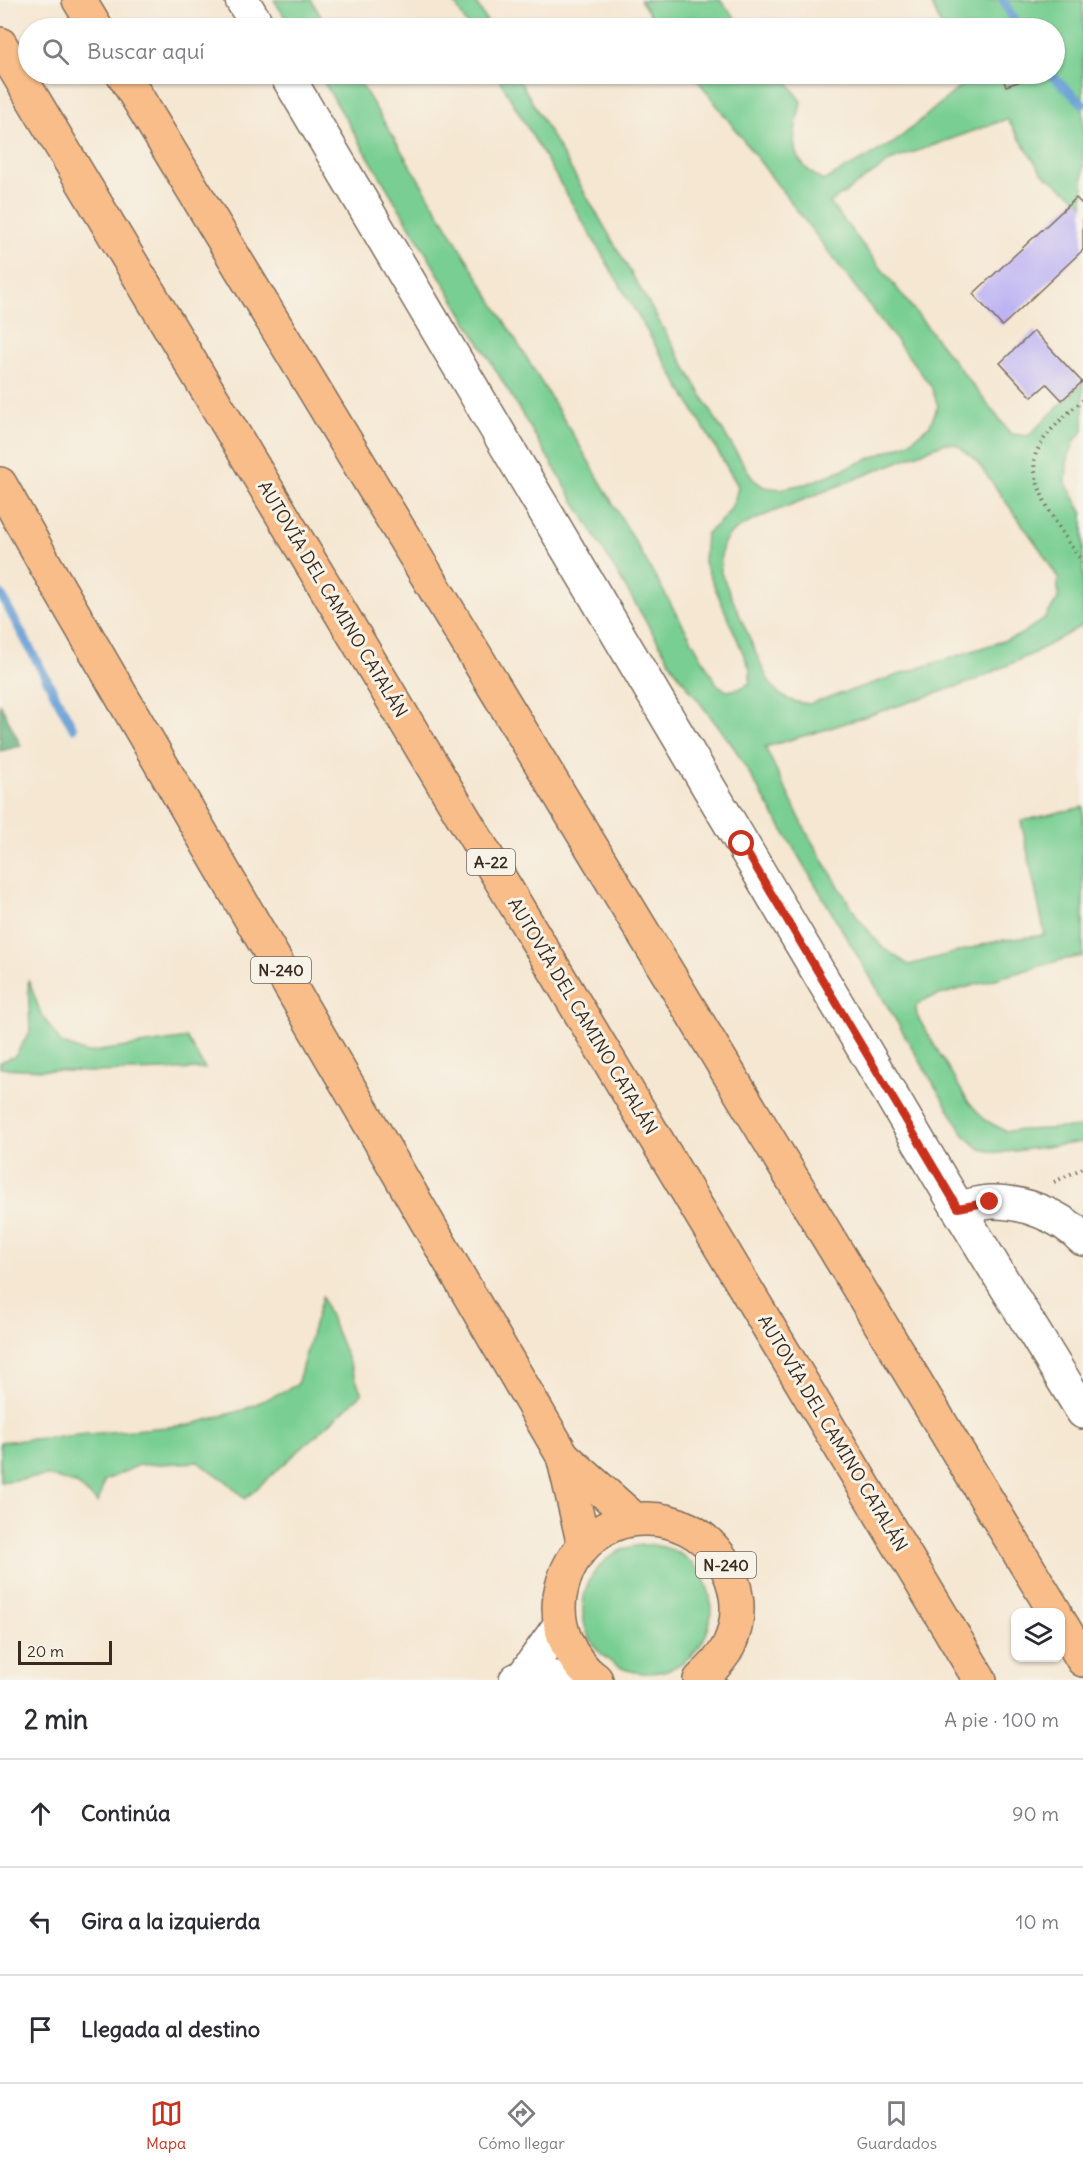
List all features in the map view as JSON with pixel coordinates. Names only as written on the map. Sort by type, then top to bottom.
[{"type":"highway","points":[[79,0],[90,18]]},
{"type":"highway","name":"AUTOVÍA DEL CAMINO CATALÁN","points":[[0,44],[18,74]]},
{"type":"highway","name":"AUTOVÍA DEL CAMINO CATALÁN","points":[[24,84],[980,1680]]},
{"type":"highway","points":[[129,84],[1053,1608]]},
{"type":"highway","name":"N-240","points":[[0,484],[563,1456],[584,1545]]},
{"type":"highway","name":"N-240","points":[[563,1456],[634,1519]]},
{"type":"highway","points":[[864,1485],[974,1680]]},
{"type":"highway","name":"N-240","points":[[596,1679],[578,1662],[566,1642],[560,1624],[559,1604],[562,1583],[570,1563],[584,1545],[600,1532],[634,1519],[656,1518],[678,1523],[694,1531],[716,1550],[727,1567],[734,1587],[737,1605],[735,1623],[728,1645],[710,1676]]},
{"type":"highway","points":[[1065,1630],[1083,1659]]},
{"type":"street","points":[[242,0],[253,18]]},
{"type":"street","points":[[292,84],[958,1208],[1083,1412]]},
{"type":"street","points":[[958,1208],[990,1202],[1023,1206],[1053,1217],[1083,1239]]},
{"type":"street","points":[[519,1678],[560,1624]]},
{"type":"street","points":[[519,1678],[596,1679]]},
{"type":"path","points":[[1083,399],[1049,431],[1035,453],[1036,482],[1070,546],[1083,562]]},
{"type":"green space","points":[[274,0],[311,0],[322,18],[286,18]]},
{"type":"green space","points":[[453,0],[474,0],[485,18],[463,18]]},
{"type":"green space","points":[[640,0],[720,0],[735,18],[652,18]]},
{"type":"green space","points":[[930,0],[1083,0],[1083,205],[1042,173],[1007,119],[892,160],[830,203],[1011,434],[1028,436],[1083,383],[1083,431],[1075,440],[1067,462],[1066,483],[1083,514],[1083,625],[1034,653],[971,682],[765,747],[809,837],[858,918],[882,947],[909,965],[997,941],[1045,935],[1021,821],[1083,807],[1083,956],[1061,960],[926,999],[916,1006],[917,1016],[967,1100],[985,1120],[1005,1131],[1083,1127],[1083,1142],[999,1153],[980,1149],[964,1135],[733,746],[675,670],[325,84],[361,84],[581,448],[717,684],[727,691],[739,689],[750,683],[750,669],[704,562],[706,534],[731,508],[738,486],[502,84],[522,84],[719,425],[753,479],[764,487],[780,489],[809,483],[908,443],[930,425],[938,406],[931,386],[701,84],[789,84],[801,102],[794,138],[797,156],[802,164],[823,181],[895,142],[963,84],[1065,84],[1065,18],[938,18]],"holes":[[[945,443],[957,445],[975,459],[1040,549],[1058,578],[1058,599],[1045,618],[1018,636],[809,704],[783,697],[774,689],[766,676],[721,573],[722,549],[729,536],[763,516]]]},
{"type":"green space","points":[[0,703],[21,746],[0,751]]},
{"type":"green space","points":[[28,979],[41,1014],[61,1043],[86,1053],[187,1038],[205,1069],[90,1072],[0,1068],[0,1062],[15,1056],[30,1032]]},
{"type":"green space","points":[[322,1297],[362,1394],[245,1499],[226,1481],[198,1462],[139,1465],[104,1481],[98,1503],[76,1484],[48,1476],[0,1482],[0,1442],[189,1425],[243,1410],[297,1385]]},
{"type":"green space","points":[[647,1545],[672,1550],[692,1564],[706,1584],[711,1609],[706,1634],[692,1654],[672,1668],[647,1673],[622,1668],[602,1654],[588,1634],[583,1609],[588,1584],[602,1564],[622,1550]]},
{"type":"building","points":[[1076,198],[1083,205],[1083,250],[1002,326],[973,294]]},
{"type":"building","points":[[1034,331],[1082,382],[1062,400],[1047,384],[1032,397],[1000,363]]},
{"type":"waterway","points":[[1003,0],[1013,18]]},
{"type":"waterway","points":[[1061,84],[1083,104]]},
{"type":"waterway","points":[[0,593],[73,728]]},
{"type":"route","points":[[742,844],[958,1208],[990,1202]]}]
